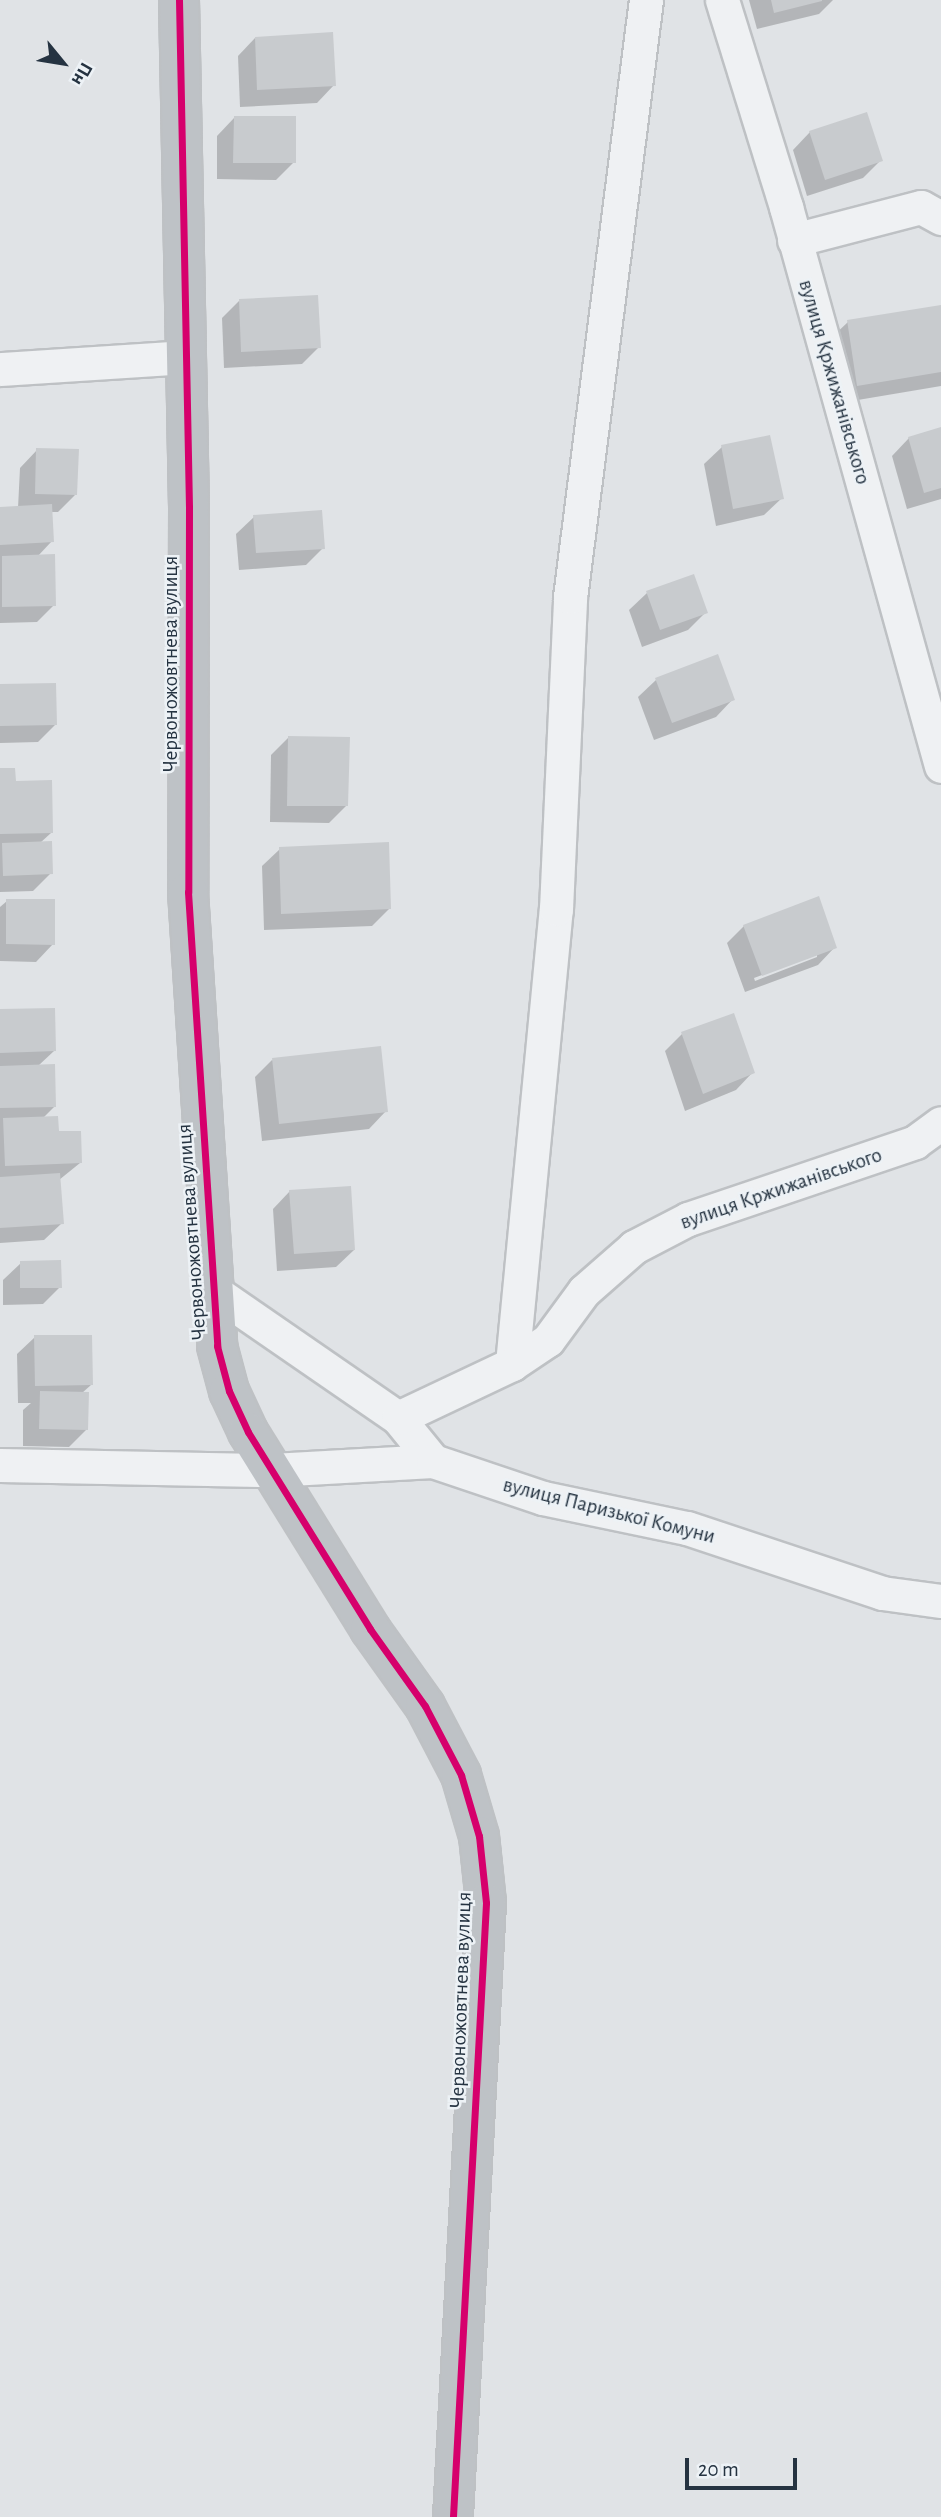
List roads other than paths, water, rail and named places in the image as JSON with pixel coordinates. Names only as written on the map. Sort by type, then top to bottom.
[{"type":"street","name":"Червоножовтнева вулиця","points":[[179,0],[186,357],[188,892],[216,1346],[229,1391],[272,1470],[370,1629],[425,1706],[461,1775],[479,1836],[486,1903],[453,2517]]},
{"type":"street","points":[[512,1364],[556,909],[570,597],[646,0]]},
{"type":"street","name":"вулиця Кржижанівського","points":[[722,0],[794,240],[941,766]]},
{"type":"street","points":[[794,240],[921,207],[941,218]]},
{"type":"street","points":[[0,369],[186,357]]},
{"type":"street","name":"вулиця Кржижанівського","points":[[398,1418],[512,1364],[548,1340],[584,1291],[634,1247],[688,1219],[915,1142],[941,1123]]},
{"type":"street","points":[[211,1289],[398,1418],[433,1461]]},
{"type":"street","name":"вулиця Паризької Комуни","points":[[0,1465],[272,1470],[433,1461],[543,1498],[687,1528],[882,1593],[941,1601]]}]
